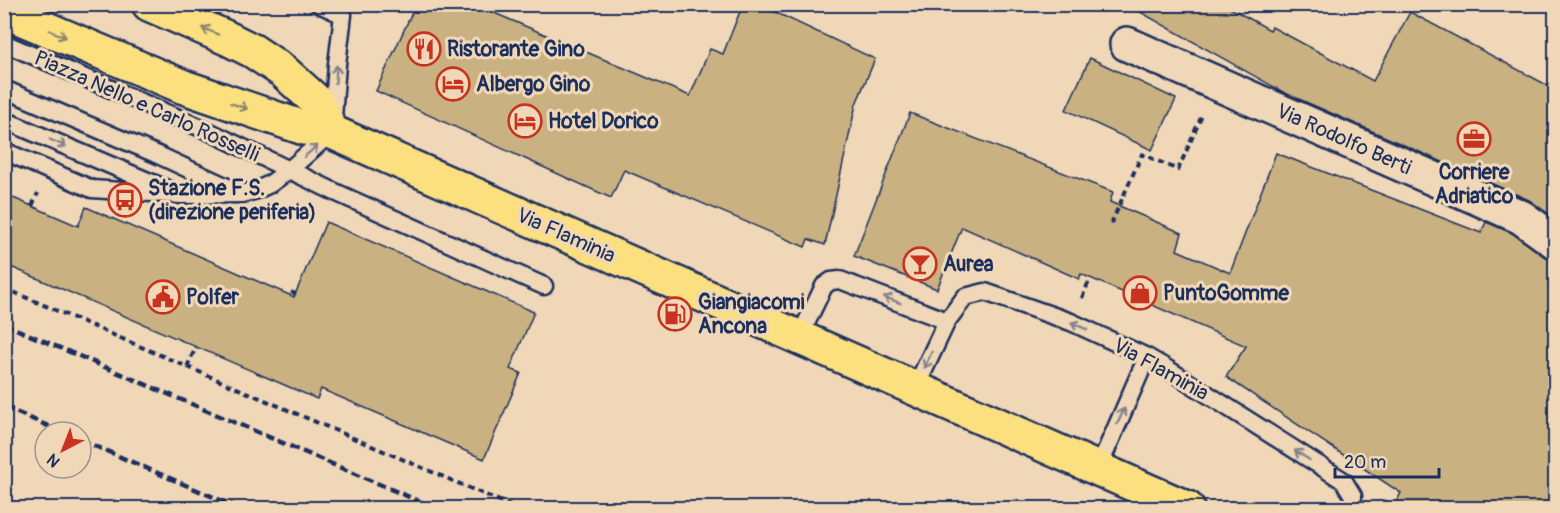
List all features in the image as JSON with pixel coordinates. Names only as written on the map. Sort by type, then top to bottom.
[{"type":"main road","points":[[149,4],[253,51],[283,71],[314,99],[333,132]]},
{"type":"main road","name":"Piazza Nello e Carlo Rosselli","points":[[4,11],[184,87],[304,128],[333,132]]},
{"type":"main road","name":"Via Flaminia","points":[[333,132],[1187,508]]},
{"type":"street","name":"Via Rodolfo Berti","points":[[1127,44],[1521,217],[1556,242]]},
{"type":"lane","points":[[319,4],[343,15],[337,64],[333,132]]},
{"type":"lane","name":"Piazza Nello e Carlo Rosselli","points":[[4,43],[206,130],[289,170]]},
{"type":"lane","name":"Piazza Nello e Carlo Rosselli","points":[[4,89],[156,154],[242,194]]},
{"type":"lane","name":"Piazza Nello e Carlo Rosselli","points":[[27,129],[37,104]]},
{"type":"lane","name":"Piazza Nello e Carlo Rosselli","points":[[4,120],[181,195]]},
{"type":"lane","name":"Piazza Nello e Carlo Rosselli","points":[[4,151],[92,189],[181,195],[242,194],[270,184],[333,132]]},
{"type":"lane","points":[[289,170],[544,286]]},
{"type":"lane","points":[[1521,217],[1556,230]]},
{"type":"lane","points":[[799,338],[824,286],[831,281],[840,280],[947,321]]},
{"type":"lane","name":"Via Flaminia","points":[[915,389],[947,321],[964,297],[985,292],[1071,322],[1147,357],[1344,482],[1353,496],[1352,508]]},
{"type":"lane","points":[[1098,469],[1147,357]]},
{"type":"path","points":[[1111,224],[1142,154],[1178,170],[1217,83]]},
{"type":"path","points":[[4,270],[7,265]]},
{"type":"path","points":[[4,288],[516,508]]},
{"type":"path","points":[[187,367],[196,347]]},
{"type":"building","points":[[416,4],[473,4],[690,96],[710,49],[723,54],[743,4],[758,4],[875,59],[856,104],[825,245],[808,239],[805,247],[624,170],[611,198],[376,91]]},
{"type":"building","points":[[1126,4],[1223,4],[1270,30],[1272,27],[1373,81],[1410,12],[1556,90],[1556,219],[1529,200],[1283,92]]},
{"type":"building","points":[[1090,58],[1176,99],[1152,150],[1066,110]]},
{"type":"building","points":[[910,113],[1113,192],[1110,202],[1182,233],[1177,250],[1230,273],[1276,153],[1481,233],[1486,222],[1512,233],[1545,257],[1556,261],[1556,508],[1393,508],[1401,493],[1226,377],[1246,346],[1081,274],[1079,279],[962,227],[937,289],[854,256]]},
{"type":"building","points":[[4,194],[78,226],[86,207],[294,297],[326,222],[534,312],[510,369],[521,373],[484,459],[321,389],[317,399],[4,264]]},
{"type":"railway","points":[[4,324],[435,508]]},
{"type":"railway","points":[[4,407],[34,420]]},
{"type":"railway","points":[[93,445],[239,508]]},
{"type":"place","name":"Ristorante Gino","points":[[424,49]]},
{"type":"place","name":"Albergo Gino","points":[[453,84]]},
{"type":"place","name":"Hotel Dorico","points":[[525,121]]},
{"type":"place","name":"Corriere Adriatico","points":[[1474,139]]},
{"type":"place","name":"Stazione F.S. (direzione periferia)","points":[[125,200]]},
{"type":"place","name":"Aurea","points":[[920,264]]},
{"type":"place","name":"PuntoGomme","points":[[1140,293]]},
{"type":"place","name":"Polfer","points":[[163,297]]},
{"type":"place","name":"Giangiacomi Ancona","points":[[675,314]]}]
